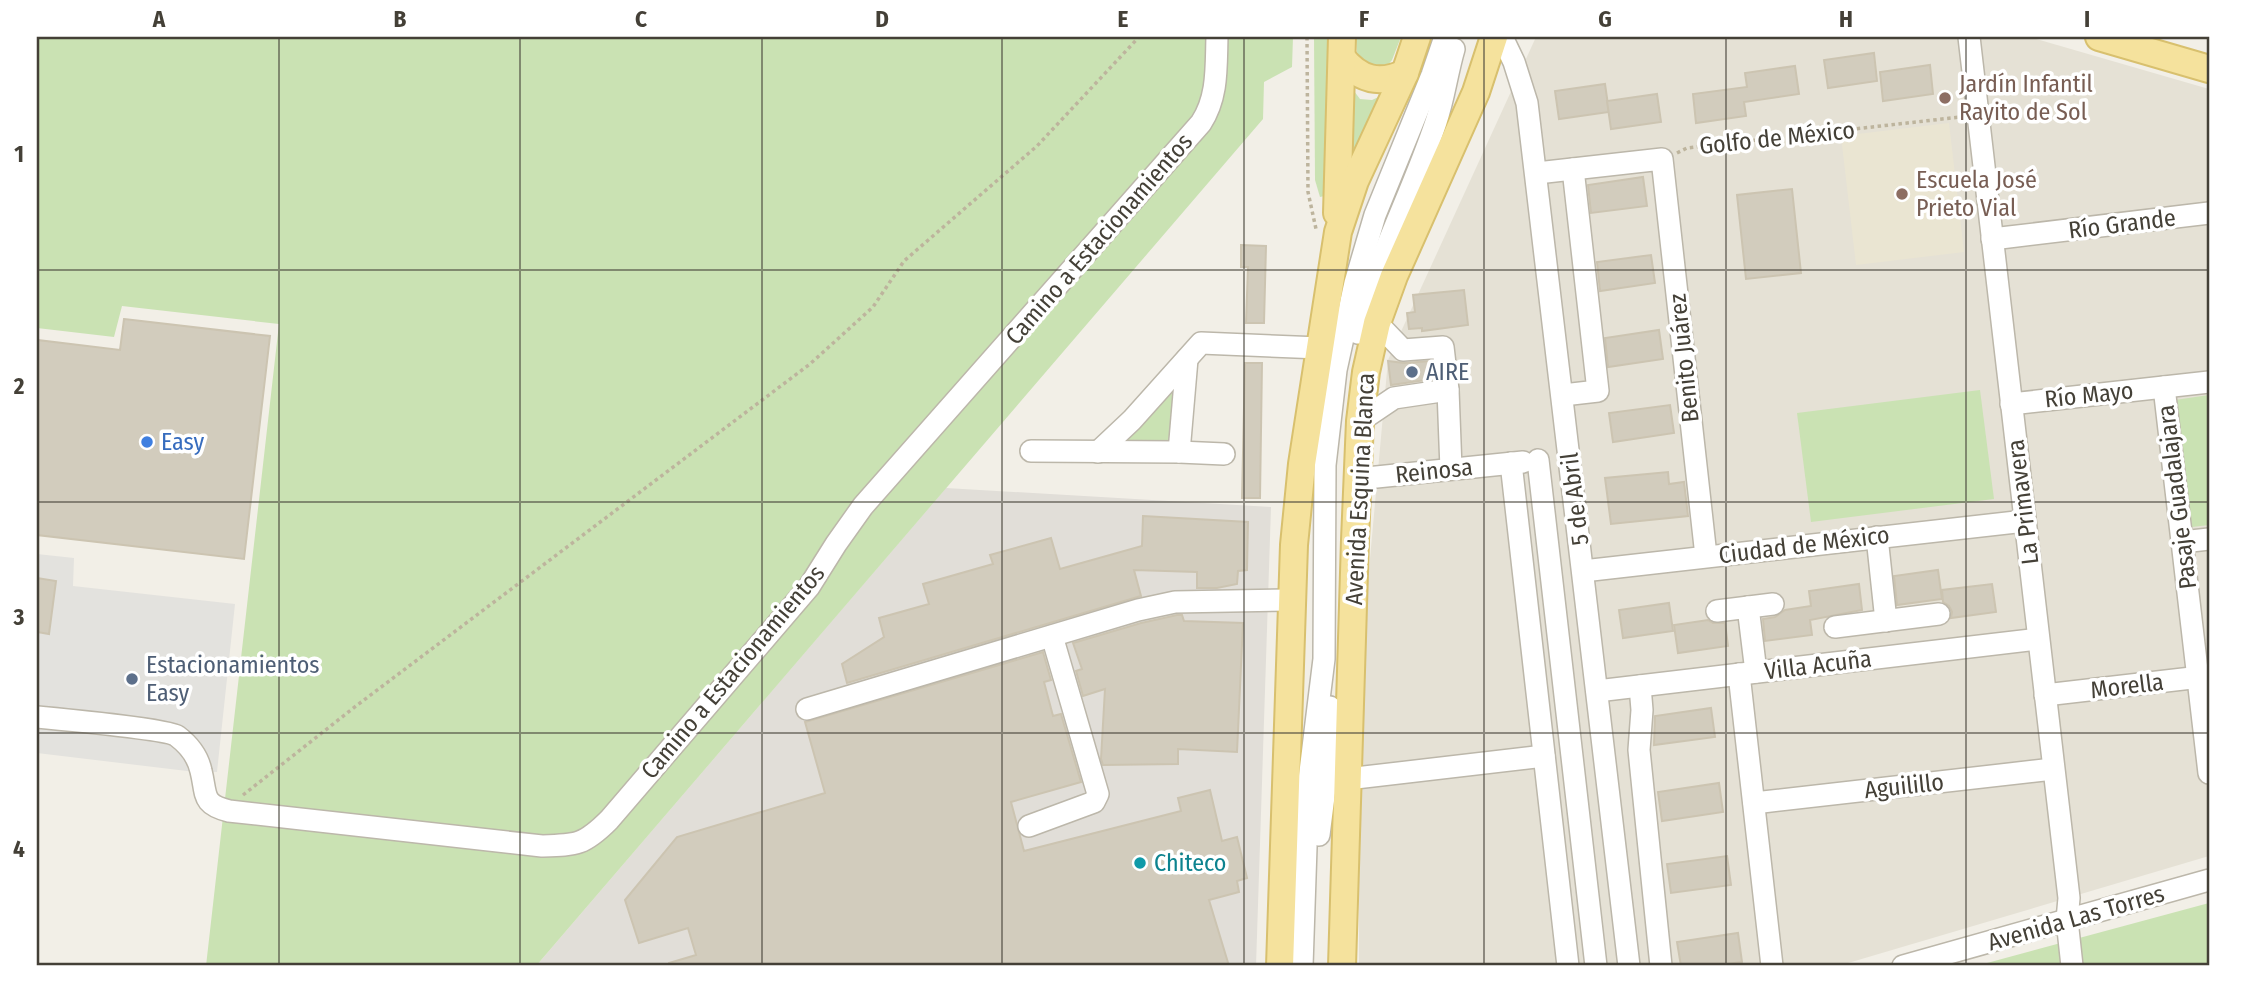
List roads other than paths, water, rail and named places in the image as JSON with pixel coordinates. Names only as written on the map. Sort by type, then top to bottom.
[{"type":"main road","name":"Avenida Esquina Blanca","points":[[1280,966],[1291,600],[1297,499],[1320,348],[1328,234],[1405,73],[1418,37]]},
{"type":"main road","name":"Avenida Esquina Blanca","points":[[1342,966],[1357,479],[1366,372],[1377,323],[1394,276],[1476,92],[1494,37]]},
{"type":"main road","points":[[2099,37],[2209,69]]},
{"type":"main road","points":[[1342,48],[1357,73],[1369,79],[1384,80],[1405,73]]},
{"type":"main road","points":[[1328,234],[1335,200],[1342,48]]},
{"type":"street","name":"Camino a Estacionamientos","points":[[37,717],[175,734],[192,750],[198,760],[206,799],[224,810],[542,846],[568,845],[589,839],[609,820],[809,587],[863,506],[1201,123],[1211,108],[1215,90],[1217,37]]},
{"type":"street","points":[[1302,966],[1308,788],[1324,659],[1323,517],[1327,441],[1336,370],[1355,283],[1375,215],[1445,37]]},
{"type":"street","points":[[1314,966],[1317,853],[1330,721],[1337,488],[1347,387],[1361,321],[1373,281],[1436,121],[1457,37]]},
{"type":"street","name":"5 de Abril","points":[[1502,37],[1514,62],[1527,103],[1537,173],[1629,966]]},
{"type":"street","name":"La Primavera","points":[[1969,37],[2069,898],[2067,920],[2072,966]]},
{"type":"street","points":[[1386,188],[1405,73]]},
{"type":"street","name":"Benito Juárez","points":[[1573,169],[1662,159],[1706,556]]},
{"type":"street","points":[[1537,173],[1573,169],[1598,391],[1563,395]]},
{"type":"street","name":"Río Grande","points":[[1992,239],[2209,213]]},
{"type":"street","points":[[1377,323],[1403,350],[1443,347],[1448,390],[1451,469]]},
{"type":"street","points":[[1098,452],[1132,420],[1201,343],[1320,348]]},
{"type":"street","points":[[1179,452],[1187,359]]},
{"type":"street","name":"Río Mayo","points":[[2011,404],[2209,382]]},
{"type":"street","name":"Pasaje Guadalajara","points":[[2164,387],[2182,542],[2204,676],[2209,774]]},
{"type":"street","points":[[1360,421],[1394,398],[1448,390]]},
{"type":"street","points":[[1031,451],[1224,454]]},
{"type":"street","name":"Reinosa","points":[[1357,479],[1570,457]]},
{"type":"street","points":[[1538,460],[1596,966]]},
{"type":"street","points":[[1511,463],[1568,966]]},
{"type":"street","name":"Ciudad de México","points":[[1583,571],[2025,522]]},
{"type":"street","points":[[1877,537],[1886,621]]},
{"type":"street","points":[[2182,542],[2209,539]]},
{"type":"street","points":[[807,709],[1138,610],[1175,602],[1291,600]]},
{"type":"street","points":[[1717,611],[1773,604]]},
{"type":"street","points":[[1748,607],[1754,803],[1772,966]]},
{"type":"street","points":[[1835,627],[1938,614]]},
{"type":"street","points":[[1029,826],[1094,802],[1098,794],[1052,636]]},
{"type":"street","name":"Villa Acuña","points":[[1597,691],[2038,639]]},
{"type":"street","name":"Morella","points":[[2045,695],[2204,676]]},
{"type":"street","points":[[1640,686],[1642,710],[1639,750],[1661,966]]},
{"type":"street","points":[[1347,779],[1544,756]]},
{"type":"street","name":"Aguilillo","points":[[1754,803],[2053,769]]},
{"type":"street","name":"Avenida Las Torres","points":[[1903,966],[2209,880]]},
{"type":"place","name":"Jardín Infantil Rayito de Sol","points":[[1945,98]]},
{"type":"place","name":"Escuela José Prieto Vial","points":[[1902,194]]},
{"type":"place","name":"AIRE","points":[[1412,372]]},
{"type":"place","name":"Easy","points":[[147,442]]},
{"type":"place","name":"Estacionamientos Easy","points":[[132,679]]},
{"type":"place","name":"Chiteco","points":[[1140,863]]}]
